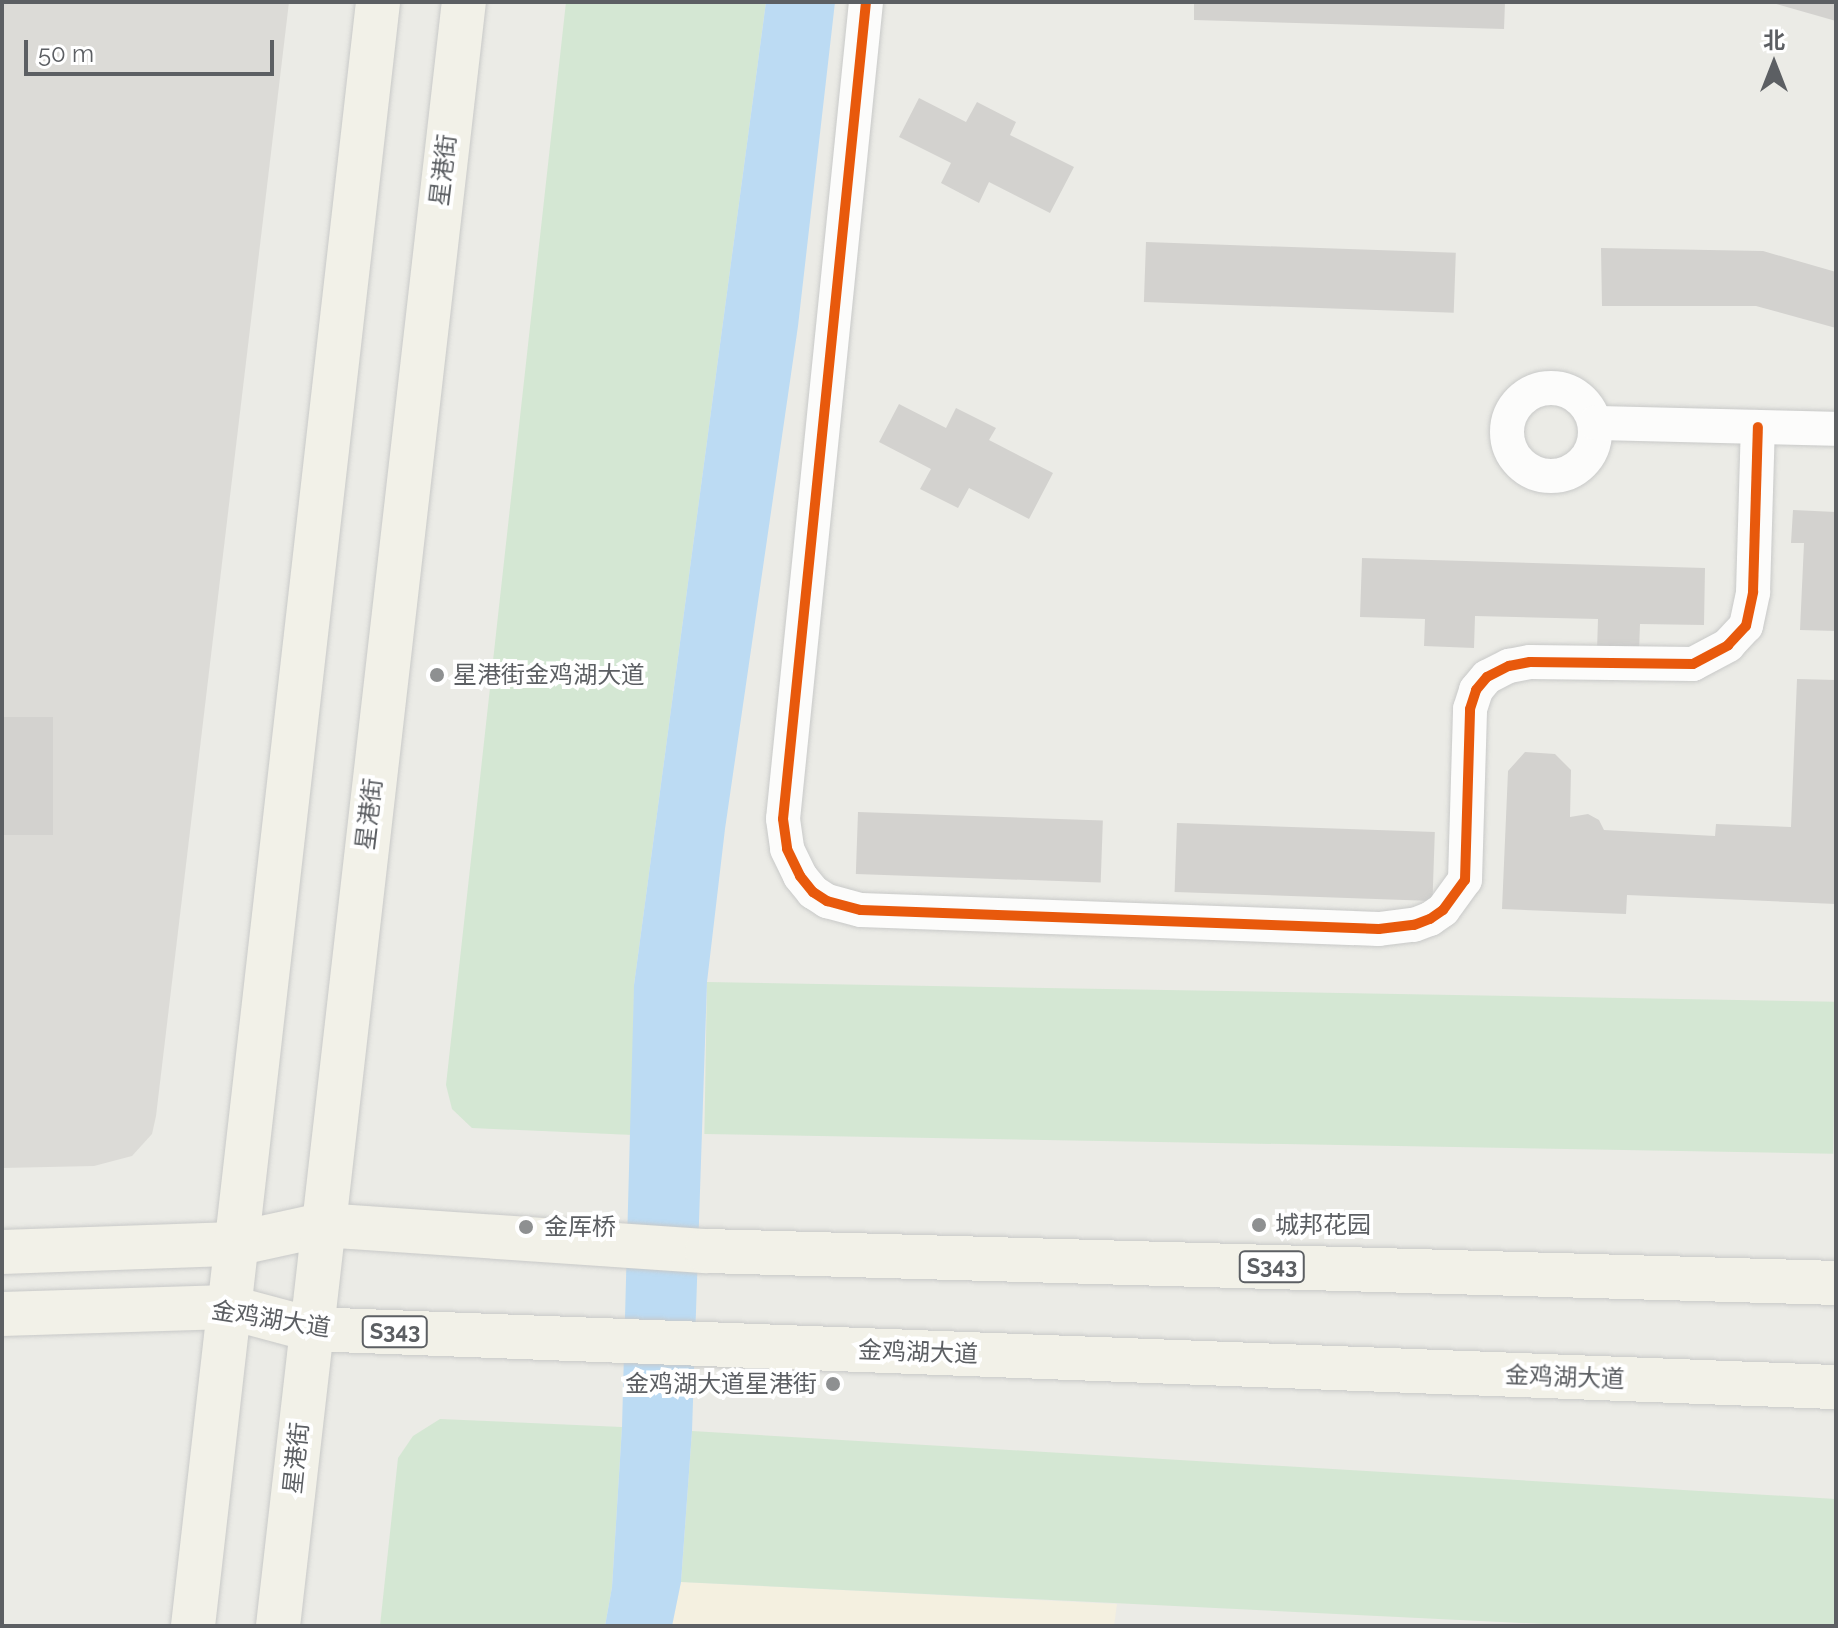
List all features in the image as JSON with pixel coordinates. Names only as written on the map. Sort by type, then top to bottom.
[{"type":"main road","points":[[193,1626],[378,2]]},
{"type":"main road","name":"星港街","points":[[278,1626],[464,2]]},
{"type":"main road","name":"S343","points":[[2,1252],[235,1244],[322,1225],[707,1251],[1836,1283]]},
{"type":"main road","name":"金鸡湖大道","points":[[2,1314],[228,1307],[310,1329],[1836,1387]]},
{"type":"street","points":[[866,2],[783,819],[787,849],[800,876],[813,892],[827,901],[861,910],[1379,929],[1414,925],[1430,919],[1443,910],[1465,880],[1470,709],[1476,690],[1487,677],[1509,666],[1530,662],[1693,664],[1728,645],[1746,626],[1753,592],[1758,427]]},
{"type":"street","points":[[1595,423],[1836,429]]},
{"type":"shaded area","points":[[2,2],[289,2],[156,1116],[152,1134],[132,1156],[94,1166],[2,1168]]},
{"type":"shaded area","points":[[681,1582],[1117,1604],[1114,1626],[672,1626]]},
{"type":"green space","points":[[566,2],[766,2],[634,985],[633,1135],[472,1128],[452,1109],[446,1085]]},
{"type":"green space","points":[[707,982],[1836,1002],[1833,1154],[704,1134]]},
{"type":"green space","points":[[440,1419],[622,1427],[612,1587],[605,1626],[380,1626],[398,1458],[413,1436]]},
{"type":"green space","points":[[692,1431],[1836,1499],[1836,1626],[1585,1626],[681,1582]]},
{"type":"water","points":[[766,2],[835,2],[798,326],[725,829],[707,982],[692,1431],[681,1582],[672,1626],[605,1626],[612,1587],[622,1427],[634,985]]},
{"type":"building","points":[[1194,2],[1505,2],[1504,29],[1194,20]]},
{"type":"building","points":[[1836,2],[1836,21],[1773,3]]},
{"type":"building","points":[[919,98],[966,122],[977,102],[1016,122],[1010,135],[1074,167],[1050,213],[989,182],[979,203],[941,183],[951,163],[899,137]]},
{"type":"building","points":[[1146,242],[1456,253],[1454,313],[1144,302]]},
{"type":"building","points":[[1601,248],[1763,251],[1836,272],[1836,328],[1756,306],[1602,306]]},
{"type":"building","points":[[899,404],[946,428],[956,408],[996,428],[989,440],[1053,473],[1029,519],[969,488],[958,508],[920,489],[931,469],[879,442]]},
{"type":"building","points":[[1793,510],[1836,512],[1836,631],[1800,630],[1804,543],[1791,543]]},
{"type":"building","points":[[1362,558],[1705,568],[1704,625],[1640,624],[1639,652],[1597,651],[1598,619],[1475,616],[1474,648],[1424,646],[1425,619],[1360,617]]},
{"type":"building","points":[[1797,679],[1836,680],[1836,904],[1627,895],[1626,914],[1502,909],[1508,771],[1525,752],[1555,754],[1571,770],[1570,817],[1588,814],[1599,820],[1604,830],[1715,836],[1716,824],[1791,827]]},
{"type":"building","points":[[2,717],[53,717],[53,835],[2,835]]},
{"type":"building","points":[[858,812],[1103,821],[1101,883],[856,874]]},
{"type":"building","points":[[1177,823],[1435,832],[1432,901],[1175,892]]},
{"type":"cycle path","points":[[866,2],[783,819],[787,849],[800,876],[813,892],[827,901],[861,910],[1379,929],[1414,925],[1430,919],[1443,910],[1465,880],[1470,709],[1476,690],[1487,677],[1509,666],[1530,662],[1693,664],[1728,645],[1746,626],[1753,592],[1758,427]]},
{"type":"place","name":"星港街金鸡湖大道","points":[[437,675]]},
{"type":"place","name":"城邦花园","points":[[1259,1225]]},
{"type":"place","name":"金厍桥","points":[[526,1227]]},
{"type":"place","name":"金鸡湖大道星港街","points":[[833,1384]]}]
